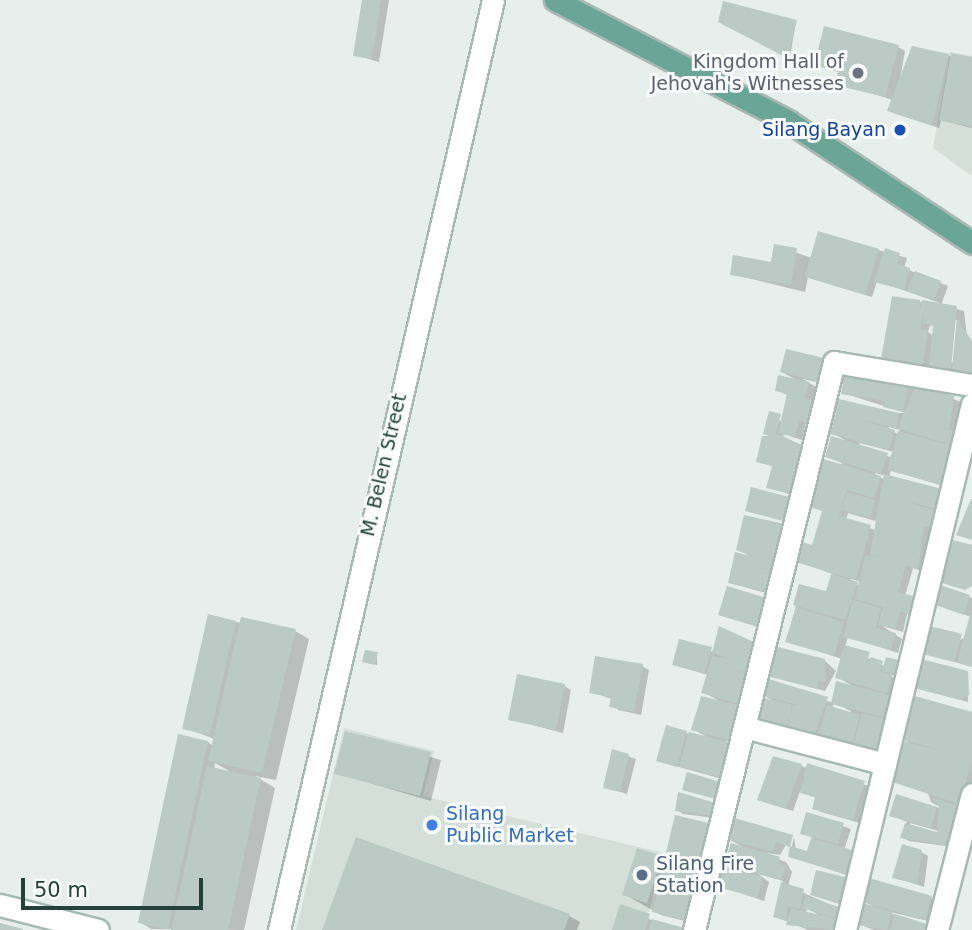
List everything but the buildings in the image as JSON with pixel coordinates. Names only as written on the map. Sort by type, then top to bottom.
[{"type":"main road","points":[[555,0],[788,121],[972,243]]},
{"type":"street","name":"M. Belen Street","points":[[279,930],[493,0]]},
{"type":"street","points":[[694,930],[834,362],[972,385]]},
{"type":"street","points":[[845,930],[972,404]]},
{"type":"street","points":[[744,727],[885,764]]},
{"type":"street","points":[[937,930],[972,794]]},
{"type":"street","points":[[0,905],[98,930]]},
{"type":"shaded area","points":[[950,52],[972,56],[972,176],[933,148]]},
{"type":"shaded area","name":"Silang Public Market","points":[[344,728],[434,751],[423,796],[664,853],[644,930],[296,930]]},
{"type":"place","name":"Kingdom Hall of Jehovah's Witnesses","points":[[858,73]]},
{"type":"place","name":"Silang Bayan","points":[[900,130]]},
{"type":"place","name":"Silang Public Market","points":[[432,825]]},
{"type":"place","name":"Silang Fire Station","points":[[642,875]]}]
